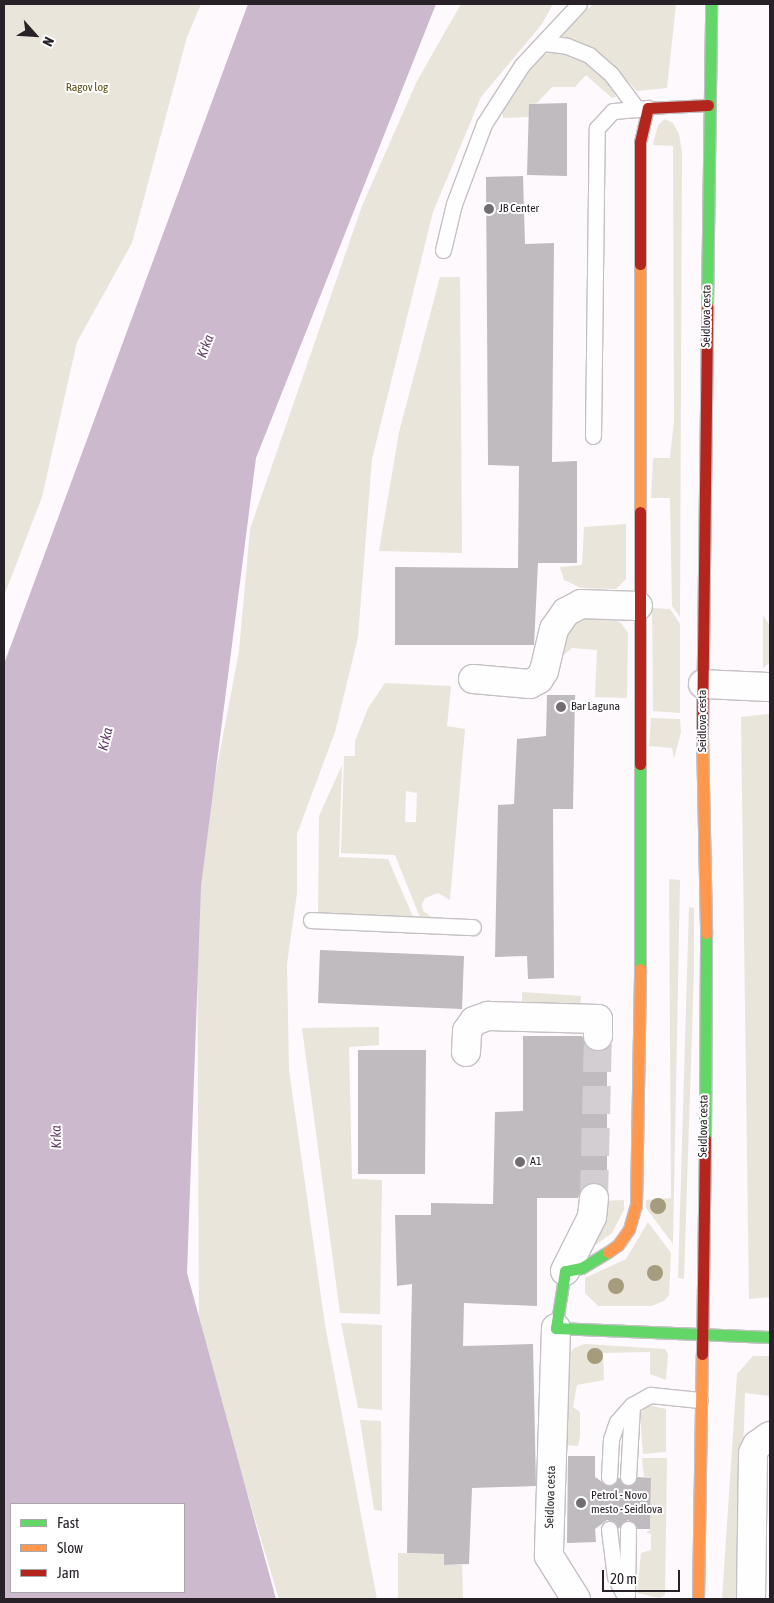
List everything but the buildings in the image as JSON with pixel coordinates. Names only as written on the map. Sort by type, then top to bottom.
[{"type":"street","name":"Seidlova cesta","points":[[698,1599],[707,970],[703,684],[708,105],[712,4]]},
{"type":"street","points":[[565,1271],[581,1268],[618,1245],[629,1229],[636,1205],[640,990],[638,606],[640,142],[642,108],[708,105]]},
{"type":"street","points":[[473,679],[530,684],[539,680],[554,629],[566,612],[581,604],[638,606]]},
{"type":"street","points":[[703,684],[770,687]]},
{"type":"street","points":[[466,1052],[467,1031],[474,1021],[488,1016],[598,1019],[598,1036]]},
{"type":"street","name":"Seidlova cesta","points":[[576,1599],[550,1556],[556,1328],[565,1271],[592,1217],[594,1198]]},
{"type":"street","points":[[556,1328],[702,1337],[770,1337]]},
{"type":"street","points":[[751,1599],[753,1453],[757,1444],[770,1436]]},
{"type":"lane","points":[[443,250],[454,204],[484,124],[522,65],[579,4]]},
{"type":"lane","points":[[544,43],[567,46],[589,55],[611,74],[642,108]]},
{"type":"lane","points":[[593,436],[597,128],[614,111],[642,108]]},
{"type":"lane","points":[[311,920],[473,927]]},
{"type":"lane","points":[[609,1477],[611,1439],[617,1422],[632,1405],[650,1395],[700,1400]]},
{"type":"lane","points":[[628,1477],[632,1405]]},
{"type":"lane","points":[[609,1529],[615,1577],[626,1599]]},
{"type":"lane","points":[[626,1599],[628,1529]]},
{"type":"green space","name":"Ragov log","points":[[4,4],[201,4],[187,37],[132,243],[77,342],[42,497],[4,596]]},
{"type":"green space","points":[[461,4],[553,4],[542,24],[481,97],[433,212],[372,459],[358,637],[335,732],[297,834],[297,893],[287,964],[289,1070],[325,1325],[377,1599],[279,1599],[199,1333],[197,903],[204,836],[239,651],[250,529],[362,206],[417,81]]},
{"type":"green space","points":[[593,4],[676,4],[667,88],[637,91],[607,59],[561,36]]},
{"type":"green space","points":[[551,52],[577,56],[592,65],[610,82],[616,97],[612,98],[586,75],[575,87],[552,87],[537,103],[529,104],[529,117],[503,118],[502,108],[535,59]]},
{"type":"green space","points":[[665,119],[673,123],[679,134],[682,152],[680,617],[672,606],[670,498],[651,498],[653,458],[670,458],[674,421],[673,146],[653,145],[658,125]]},
{"type":"green space","points":[[440,277],[460,277],[462,553],[379,551],[399,432]]},
{"type":"green space","points":[[626,524],[626,579],[616,589],[581,588],[564,580],[560,567],[582,565],[584,527]]},
{"type":"green space","points":[[652,608],[670,609],[680,624],[680,713],[653,711]]},
{"type":"green space","points":[[763,615],[770,626],[770,662],[763,668]]},
{"type":"green space","points":[[583,617],[610,618],[621,623],[628,633],[627,698],[595,697],[597,650],[572,648],[559,659],[570,624]]},
{"type":"green space","points":[[385,683],[451,686],[447,726],[465,729],[450,900],[438,893],[425,898],[422,904],[423,911],[436,920],[421,920],[395,855],[341,853],[344,756],[355,756],[355,741],[368,708]],"holes":[[[406,791],[417,793],[416,822],[405,822]]]},
{"type":"green space","points":[[770,714],[770,1297],[749,1299],[741,717]]},
{"type":"green space","points":[[651,718],[680,719],[681,732],[674,759],[672,748],[649,746]]},
{"type":"green space","points":[[342,765],[339,857],[388,859],[414,919],[318,917],[319,816]]},
{"type":"green space","points":[[669,879],[680,880],[673,1244],[646,1208],[646,1200],[671,1198]]},
{"type":"green space","points":[[689,907],[694,908],[694,970],[684,1279],[678,1278]]},
{"type":"green space","points":[[522,992],[581,996],[580,1013],[522,1010]]},
{"type":"green space","points":[[379,1027],[379,1045],[349,1047],[352,1179],[382,1180],[380,1314],[340,1313],[302,1028]]},
{"type":"green space","points":[[624,1200],[624,1210],[612,1233],[594,1246],[590,1239],[604,1201]]},
{"type":"green space","points":[[648,1222],[671,1253],[669,1295],[664,1301],[651,1306],[598,1306],[585,1293],[585,1278],[626,1259]]},
{"type":"green space","points":[[341,1323],[382,1325],[382,1410],[358,1408]]},
{"type":"green space","points":[[585,1344],[665,1349],[668,1354],[666,1380],[650,1374],[650,1352],[603,1353],[604,1380],[577,1385],[573,1407],[580,1412],[578,1446],[565,1445],[561,1366],[574,1348]]},
{"type":"green space","points":[[753,1356],[770,1356],[770,1396],[745,1393],[739,1599],[722,1599],[737,1374]]},
{"type":"green space","points":[[648,1405],[666,1409],[666,1452],[643,1454],[640,1413]]},
{"type":"green space","points":[[360,1420],[381,1421],[382,1511],[374,1510]]},
{"type":"green space","points":[[642,1458],[667,1458],[665,1595],[659,1598],[637,1593],[641,1553],[651,1550],[651,1534],[646,1533],[650,1529],[651,1478],[644,1477]]},
{"type":"green space","points":[[398,1553],[444,1554],[444,1565],[462,1565],[463,1599],[398,1599]]},
{"type":"water","name":"Krka","points":[[248,4],[436,4],[256,458],[201,886],[187,1273],[276,1599],[4,1599],[4,664]]},
{"type":"tunnel","points":[[594,1198],[598,1036]]},
{"type":"traffic: fast","points":[[707,306],[711,4]]},
{"type":"traffic: fast","points":[[640,764],[640,969]]},
{"type":"traffic: fast","points":[[705,1139],[706,933]]},
{"type":"traffic: fast","points":[[608,1252],[581,1268],[565,1271],[556,1328],[770,1337]]},
{"type":"traffic: slow","points":[[640,264],[640,512]]},
{"type":"traffic: slow","points":[[702,735],[706,933]]},
{"type":"traffic: slow","points":[[608,1252],[618,1245],[629,1229],[636,1205],[640,969]]},
{"type":"traffic: slow","points":[[698,1599],[702,1354]]},
{"type":"traffic: jam","points":[[640,264],[640,142],[648,108],[708,105]]},
{"type":"traffic: jam","points":[[702,735],[707,306]]},
{"type":"traffic: jam","points":[[640,512],[640,764]]},
{"type":"traffic: jam","points":[[702,1354],[705,1139]]},
{"type":"place","name":"JB Center","points":[[489,209]]},
{"type":"place","name":"Bar Laguna","points":[[561,707]]},
{"type":"place","name":"A1","points":[[520,1162]]},
{"type":"place","name":"Petrol - Novo mesto - Seidlova","points":[[581,1503]]}]
